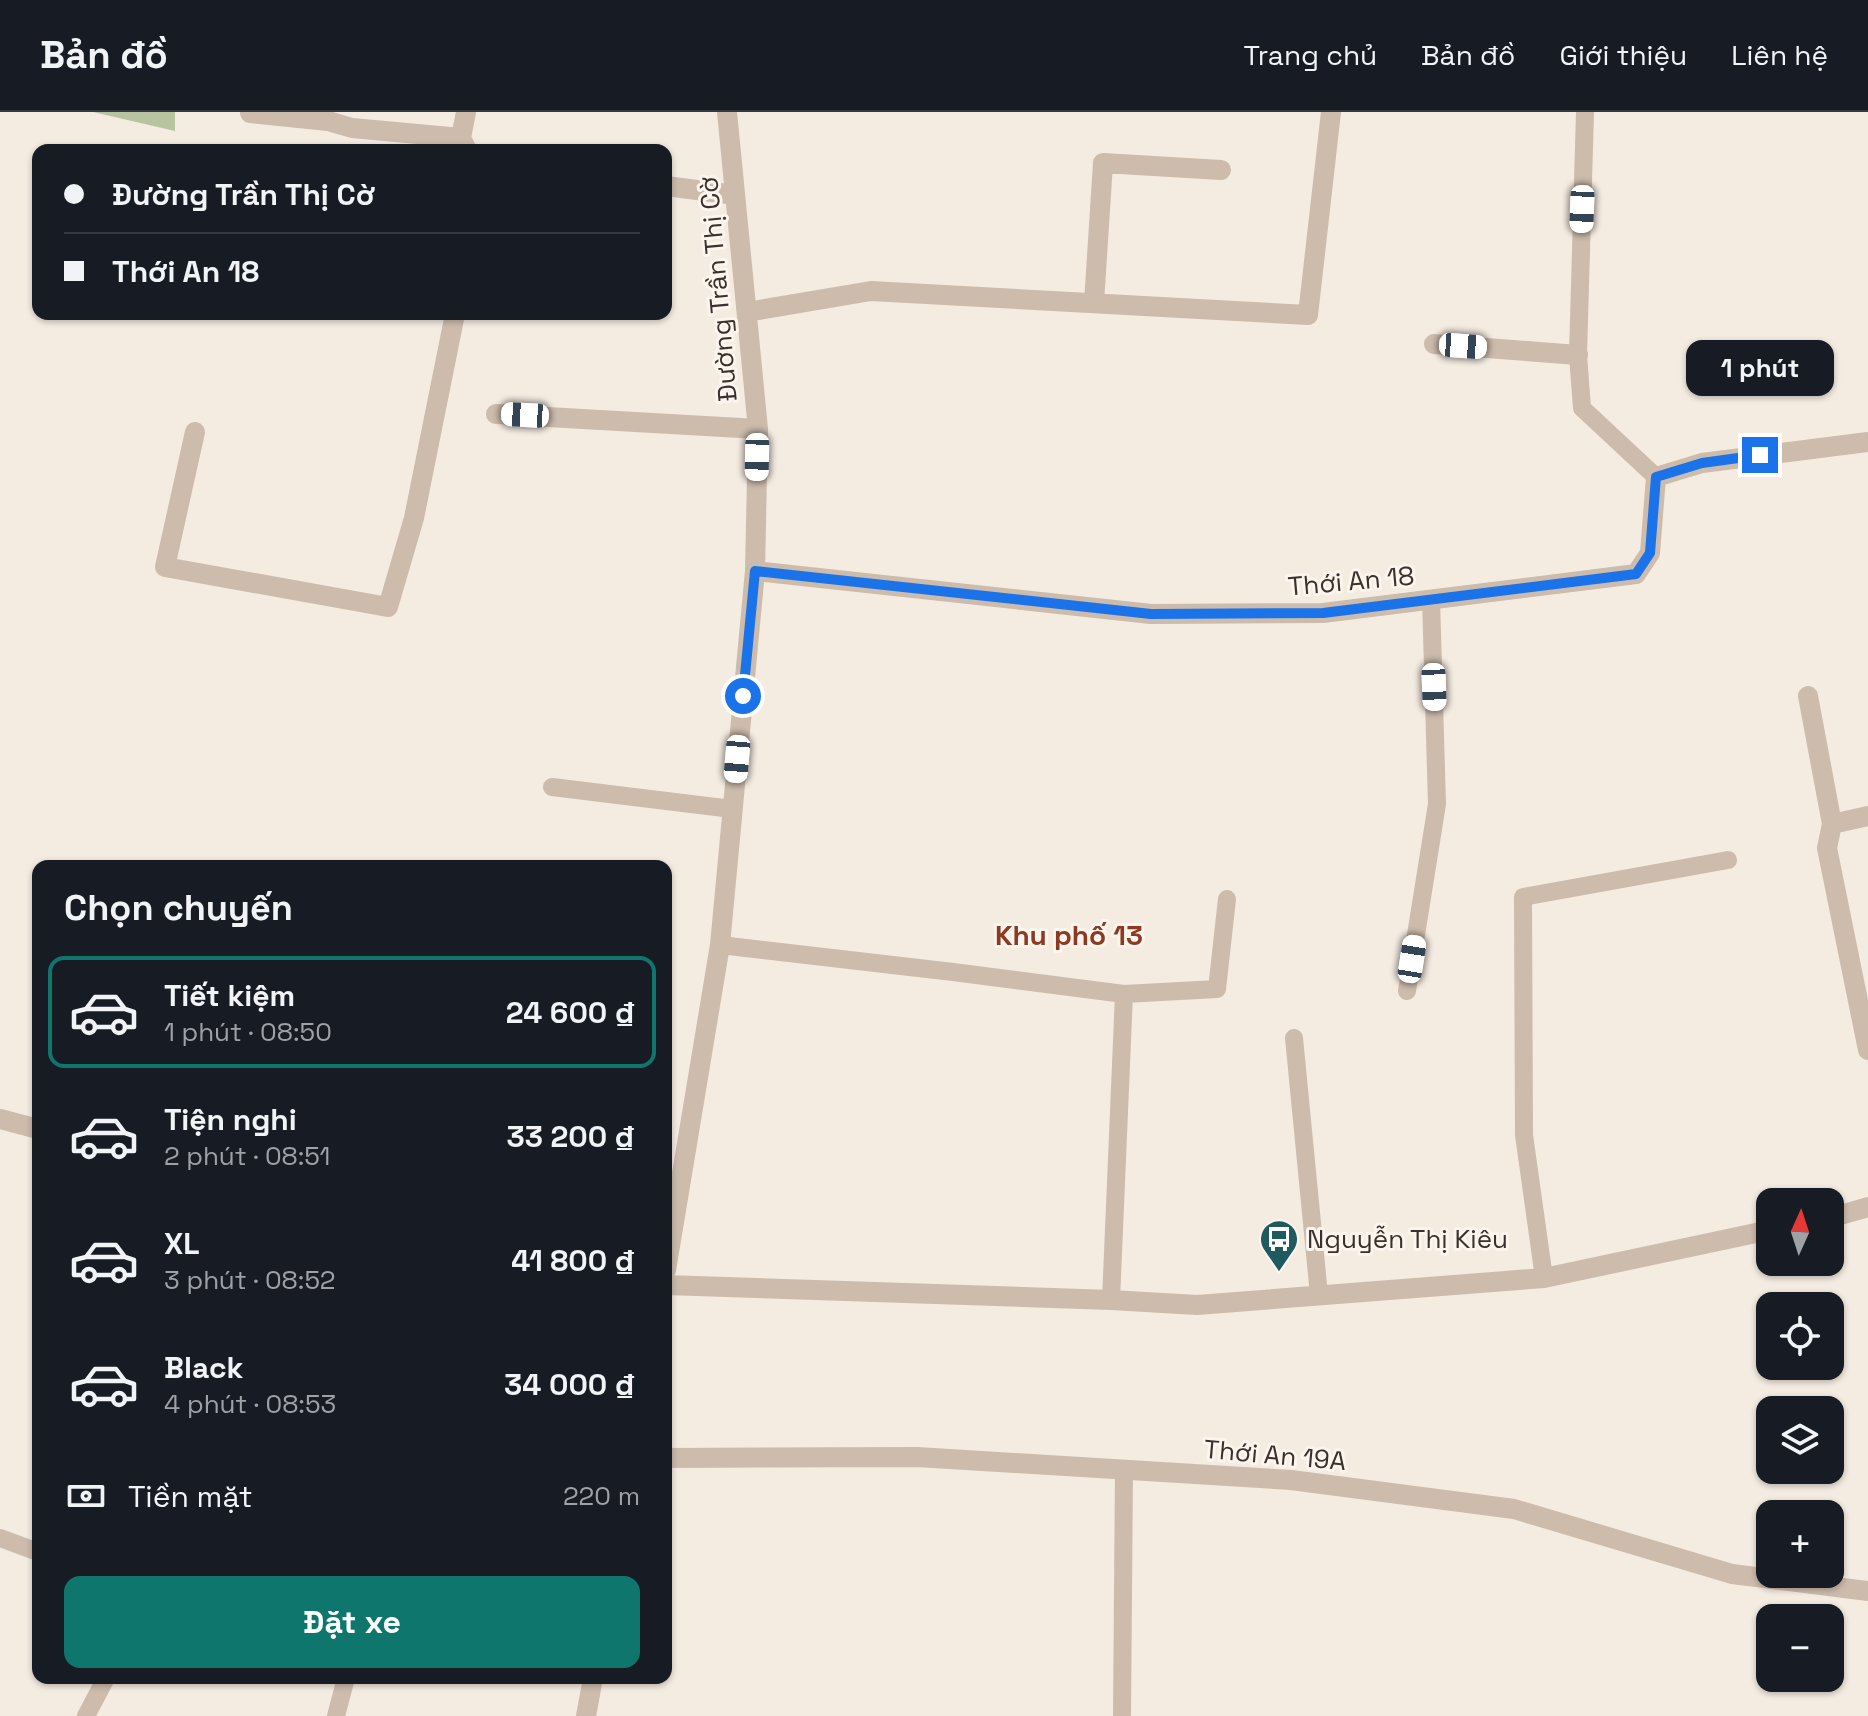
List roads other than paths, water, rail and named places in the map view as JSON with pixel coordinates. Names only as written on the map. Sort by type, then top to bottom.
[{"type":"street","points":[[250,113],[328,121],[352,128],[464,144],[466,112]]},
{"type":"street","name":"Đường Trần Thị Cờ","points":[[672,1234],[720,945],[755,571],[758,429],[727,112]]},
{"type":"street","points":[[747,312],[871,291],[1308,315],[1331,112]]},
{"type":"street","points":[[1094,303],[1103,163],[1221,170]]},
{"type":"street","points":[[672,187],[735,195]]},
{"type":"street","points":[[195,432],[165,567],[388,607],[414,518],[454,320]]},
{"type":"street","points":[[1434,344],[1578,355]]},
{"type":"street","points":[[496,414],[758,429]]},
{"type":"street","points":[[1656,477],[1702,463],[1868,442]]},
{"type":"street","name":"Thới An 18","points":[[755,571],[1151,614],[1323,613],[1636,574],[1650,553],[1656,477]]},
{"type":"street","points":[[1808,696],[1832,824],[1827,848],[1868,1050]]},
{"type":"street","points":[[1832,824],[1868,816]]},
{"type":"street","points":[[0,1119],[32,1127]]},
{"type":"street","points":[[1844,1214],[1868,1207]]},
{"type":"street","points":[[672,1285],[1197,1305],[1544,1278],[1756,1233]]},
{"type":"street","name":"Thới An 19A","points":[[672,1458],[917,1457],[1291,1480],[1514,1509],[1732,1574],[1868,1591]]},
{"type":"street","points":[[586,1716],[592,1684]]},
{"type":"lane","points":[[1585,112],[1578,355],[1582,408],[1656,477]]},
{"type":"lane","points":[[1407,991],[1437,804],[1431,599]]},
{"type":"lane","points":[[552,787],[732,809]]},
{"type":"lane","points":[[1544,1278],[1524,1135],[1523,897],[1728,860]]},
{"type":"lane","points":[[720,945],[1124,994],[1217,989],[1227,899]]},
{"type":"lane","points":[[1111,1300],[1124,994]]},
{"type":"lane","points":[[1294,1038],[1319,1295]]},
{"type":"lane","points":[[1122,1716],[1124,1469]]},
{"type":"lane","points":[[0,1538],[32,1550]]},
{"type":"lane","points":[[86,1716],[103,1684]]},
{"type":"lane","points":[[336,1716],[344,1684]]},
{"type":"place","name":"Nguyễn Thị Kiêu","points":[[1279,1273]]},
{"type":"district","name":"Khu phố 13","points":[[1069,935]]}]
